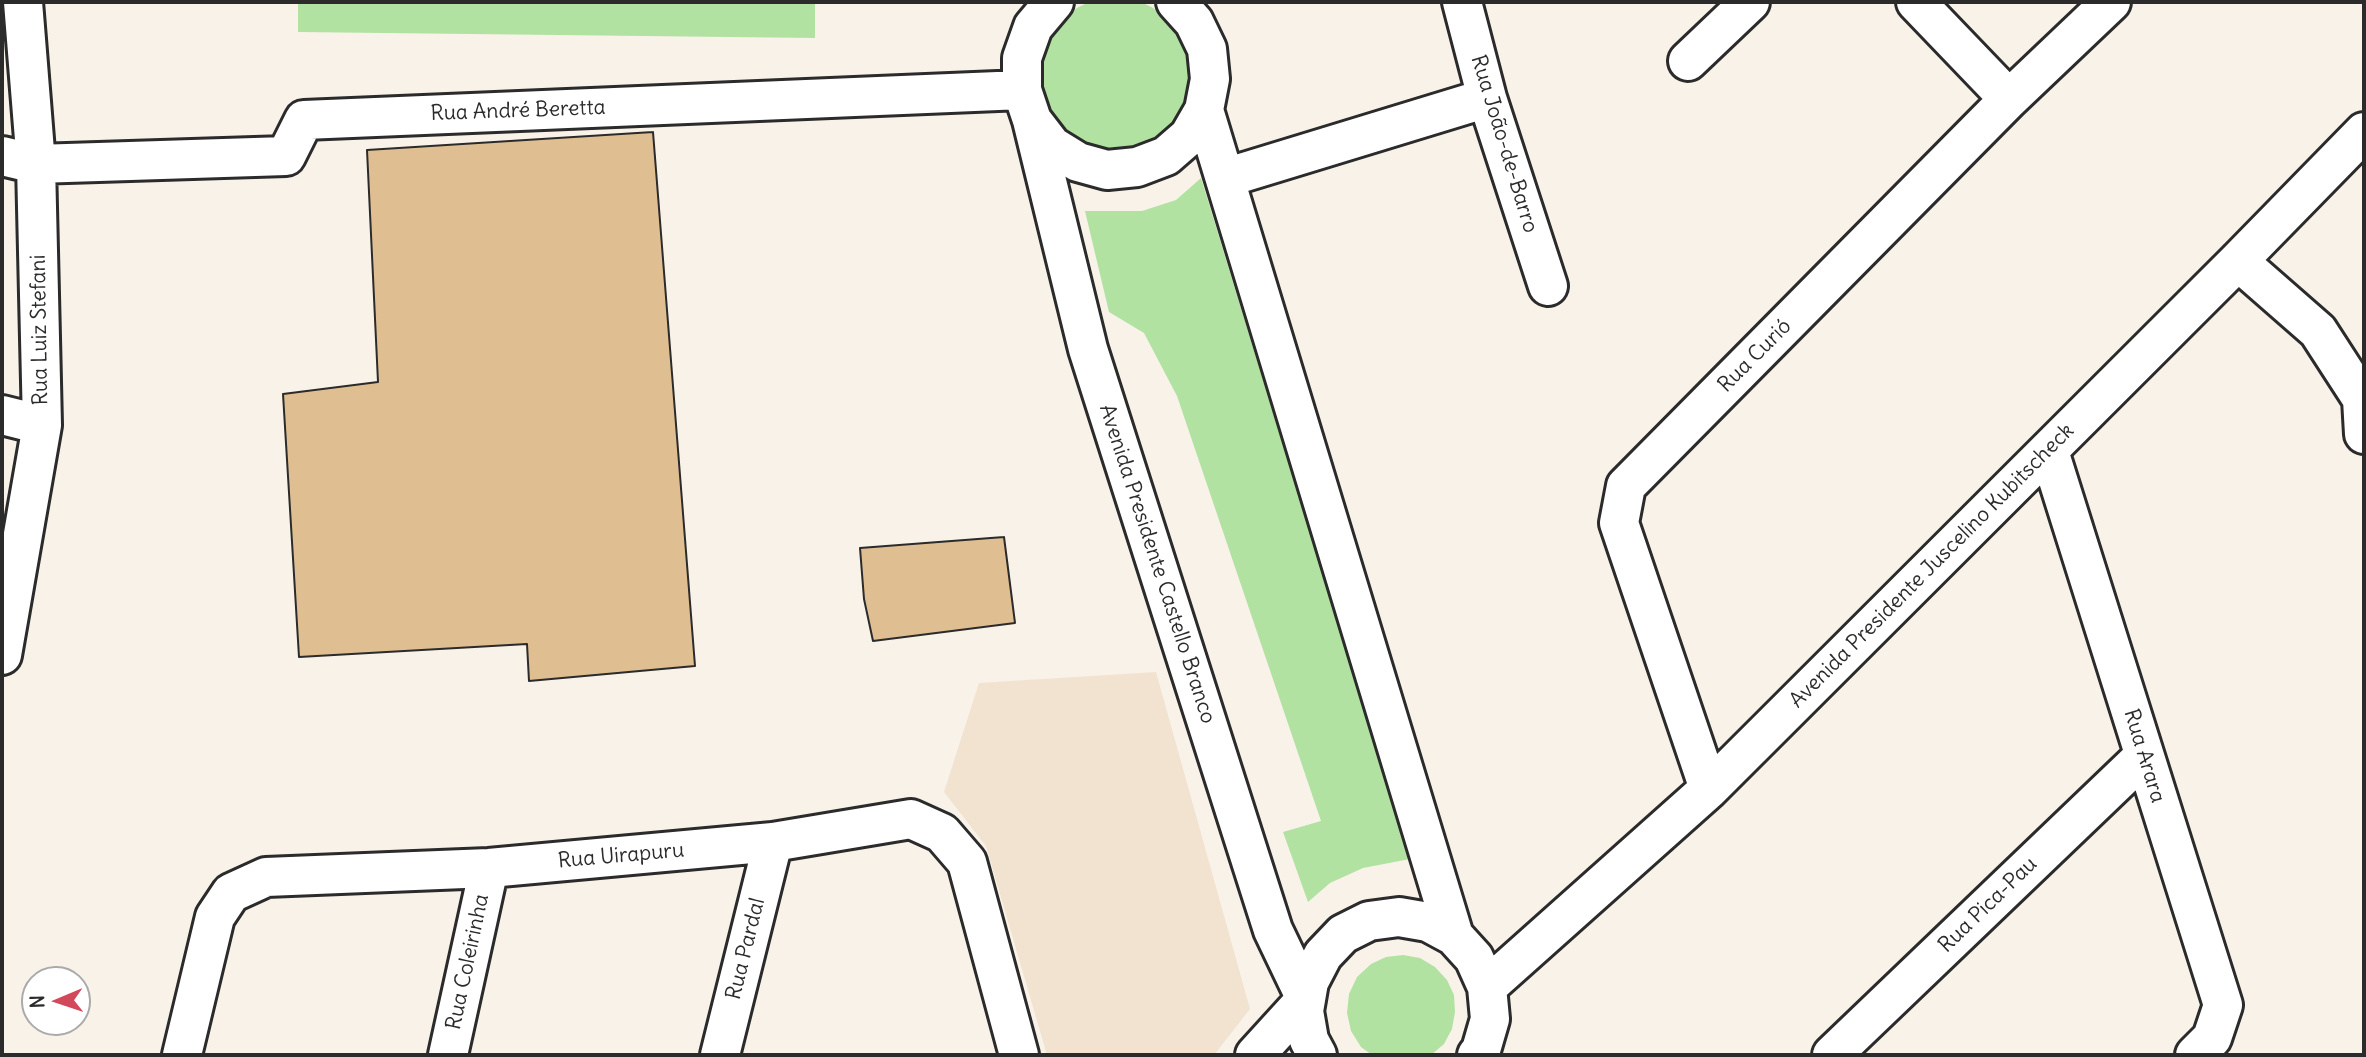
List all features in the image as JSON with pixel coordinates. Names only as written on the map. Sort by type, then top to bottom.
[{"type":"street","name":"Rua Luiz Stefani","points":[[2,655],[43,425],[19,160],[23,2]]},
{"type":"street","name":"Avenida Presidente Castello Branco","points":[[1017,2],[1025,89],[1088,349],[1273,930],[1306,999]]},
{"type":"street","points":[[1054,2],[1033,27],[1025,89],[1052,146],[1078,162],[1107,170],[1138,167],[1166,156],[1189,136],[1204,110],[1210,79],[1207,49],[1188,8]]},
{"type":"street","name":"Rua João-de-Barro","points":[[1462,2],[1487,98],[1548,286]]},
{"type":"street","points":[[1688,61],[1750,2]]},
{"type":"street","points":[[1916,2],[2009,99]]},
{"type":"street","name":"Rua Curió","points":[[1709,789],[1619,523],[1626,485],[2009,99],[2111,2]]},
{"type":"street","name":"Rua André Beretta","points":[[19,160],[286,156],[304,120],[1025,89]]},
{"type":"street","points":[[1225,178],[1487,98]]},
{"type":"street","points":[[1204,110],[1454,936]]},
{"type":"street","name":"Avenida Presidente Juscelino Kubitscheck","points":[[1488,1003],[1709,789],[2049,451],[2364,132]]},
{"type":"street","points":[[2238,261],[2318,331],[2362,399],[2364,434]]},
{"type":"street","points":[[2,415],[43,425]]},
{"type":"street","name":"Rua Arara","points":[[2049,451],[2223,1005],[2212,1038],[2195,1055]]},
{"type":"street","name":"Rua Pica-Pau","points":[[1832,1055],[2144,756]]},
{"type":"street","name":"Rua Uirapuru","points":[[182,1055],[215,917],[231,893],[266,877],[489,868],[773,842],[911,819],[942,833],[967,862],[1019,1055]]},
{"type":"street","name":"Rua Pardal","points":[[720,1055],[773,842]]},
{"type":"street","name":"Rua Coleirinha","points":[[447,1055],[489,868]]},
{"type":"street","points":[[1317,1055],[1309,1040],[1304,1011],[1309,982],[1323,955],[1343,934],[1370,921],[1399,917],[1427,922],[1454,936],[1474,958],[1500,1055]]},
{"type":"street","points":[[1255,1055],[1306,999]]},
{"type":"street","points":[[1478,1055],[1488,1003]]},
{"type":"shaded area","points":[[1156,672],[1250,1009],[1214,1055],[1047,1055],[986,846],[944,792],[979,683]]},
{"type":"green space","points":[[1115,-2],[1145,4],[1170,20],[1186,45],[1192,75],[1186,105],[1170,130],[1145,146],[1115,152],[1085,146],[1060,130],[1044,105],[1038,75],[1044,45],[1060,20],[1085,4]]},
{"type":"green space","points":[[298,2],[815,2],[815,38],[298,32]]},
{"type":"green space","points":[[1201,178],[1410,859],[1363,868],[1330,883],[1308,902],[1283,832],[1321,821],[1177,396],[1144,333],[1109,312],[1085,211],[1142,211],[1176,200]]},
{"type":"green space","points":[[1403,955],[1420,958],[1435,967],[1447,980],[1454,995],[1452,1029],[1444,1044],[1431,1055],[1372,1055],[1361,1047],[1351,1031],[1347,1013],[1349,994],[1357,977],[1371,964],[1386,957]]},
{"type":"building","points":[[653,132],[695,666],[529,681],[527,644],[299,657],[283,394],[378,382],[367,150]]},
{"type":"building","points":[[1004,537],[1015,623],[873,641],[864,599],[860,548]]}]
